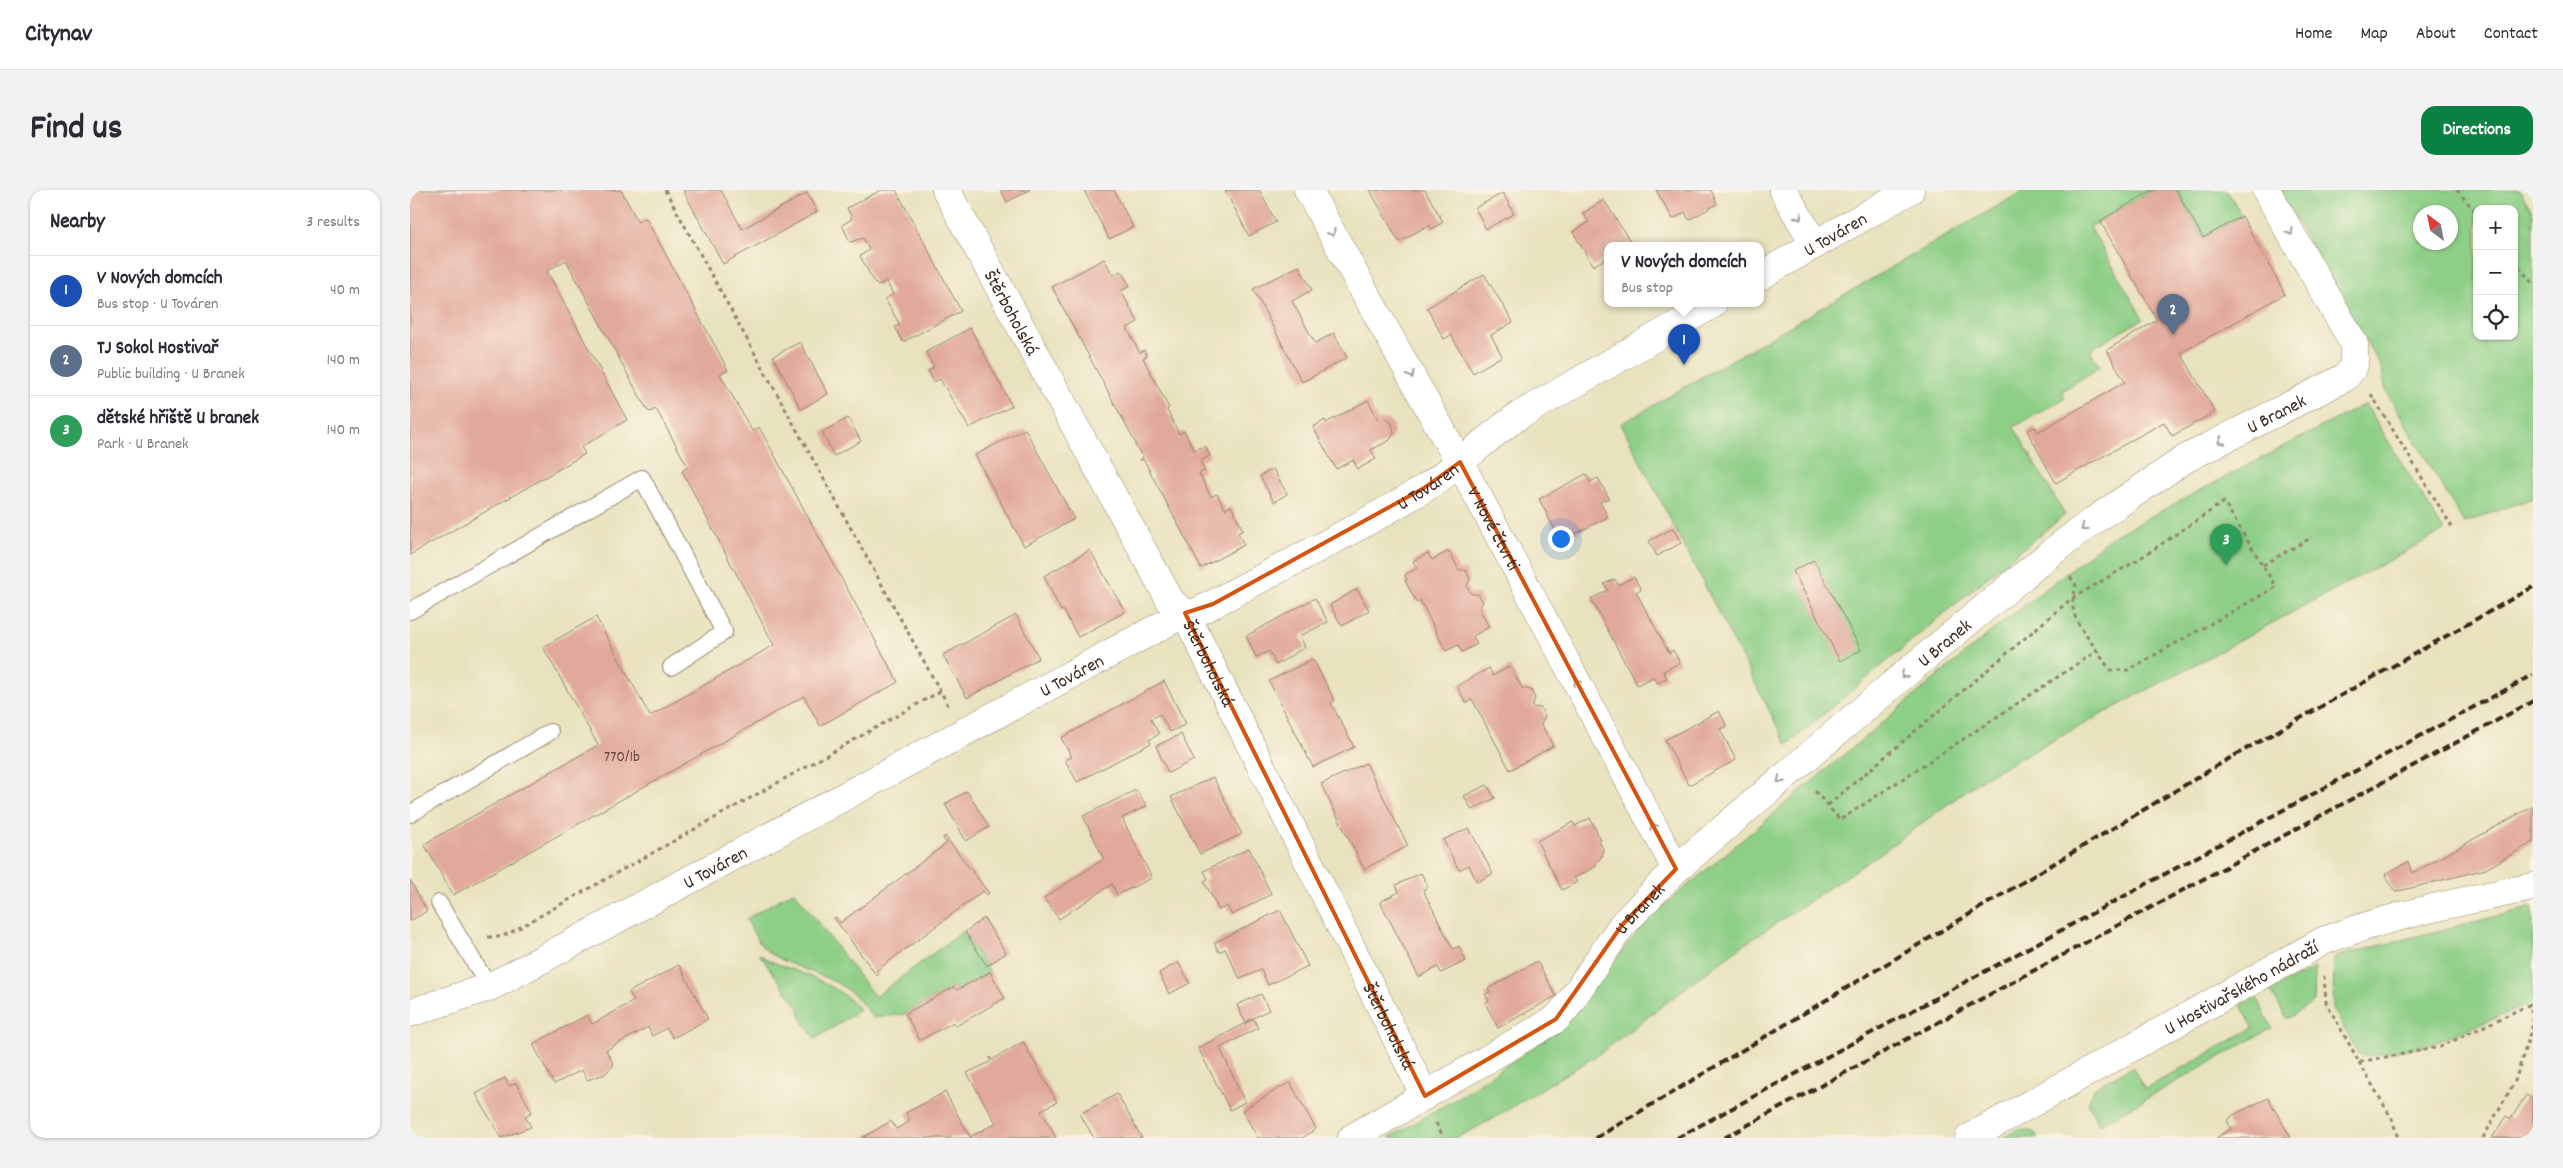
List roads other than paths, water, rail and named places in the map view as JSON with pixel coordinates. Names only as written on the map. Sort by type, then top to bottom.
[{"type":"street","name":"Štěrboholská","points":[[946,190],[1171,602],[1186,613],[1425,1096]]},
{"type":"street","name":"V Nové čtvrti","points":[[1308,190],[1460,462],[1676,869]]},
{"type":"street","points":[[1783,190],[1815,245]]},
{"type":"street","name":"U Továren","points":[[1764,274],[1910,190]]},
{"type":"street","name":"U Branek","points":[[1352,1138],[1556,1019],[1566,1008],[1622,925],[1676,869],[2052,552],[2178,464],[2334,385],[2346,377],[2354,366],[2354,344],[2266,190]]},
{"type":"street","name":"U Továren","points":[[410,1013],[489,986],[1186,613],[1195,613],[1213,604],[1424,488],[1460,462],[1499,429],[1520,415],[1708,307]]},
{"type":"street","name":"U Hostivařského nádraží","points":[[1970,1138],[2323,941],[2354,930],[2449,904],[2533,887]]},
{"type":"lane","points":[[410,611],[642,478],[724,632],[671,667]]},
{"type":"lane","points":[[410,814],[550,732]]},
{"type":"lane","points":[[440,903],[489,986]]},
{"type":"railway","points":[[1596,1138],[2230,758],[2533,587]]},
{"type":"railway","points":[[1677,1138],[2533,675]]},
{"type":"railway","points":[[1724,1138],[2533,701]]},
{"type":"place","name":"TJ Sokol Hostivař","points":[[2173,335]]},
{"type":"place","name":"V Nových domcích","points":[[1684,365]]},
{"type":"place","name":"dětské hřiště U branek","points":[[2226,565]]}]
